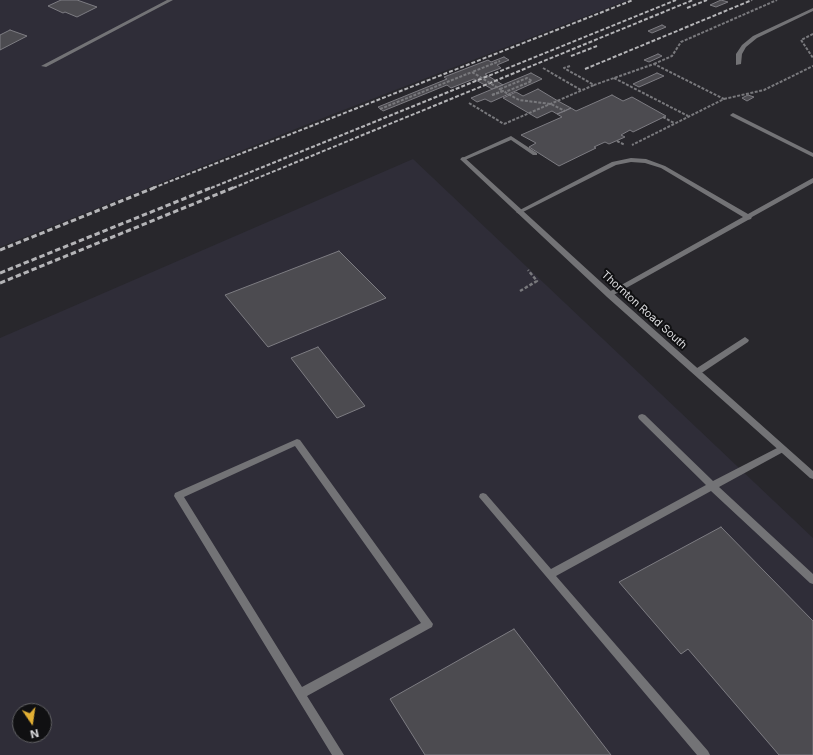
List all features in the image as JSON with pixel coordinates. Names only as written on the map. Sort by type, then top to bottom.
[{"type":"street","points":[[44,66],[171,0]]},
{"type":"street","points":[[738,64],[739,54],[744,46],[754,37],[813,9]]},
{"type":"street","points":[[733,115],[813,155]]},
{"type":"street","name":"Thornton Road South","points":[[535,154],[511,138],[463,159],[610,295],[813,476]]},
{"type":"street","points":[[519,212],[614,163],[631,160],[646,161],[663,167],[749,218]]},
{"type":"street","points":[[610,295],[749,218],[813,180]]},
{"type":"street","points":[[697,372],[745,340]]},
{"type":"street","points":[[642,417],[712,486],[813,580]]},
{"type":"street","points":[[300,694],[428,624],[297,442],[178,496],[300,694],[338,755]]},
{"type":"street","points":[[551,574],[663,512],[782,449]]},
{"type":"street","points":[[484,497],[704,755]]},
{"type":"path","points":[[529,113],[581,90],[672,56],[681,42],[776,0]]},
{"type":"path","points":[[813,34],[801,40],[813,58]]},
{"type":"path","points":[[380,109],[500,61]]},
{"type":"path","points":[[654,64],[724,99]]},
{"type":"path","points":[[570,66],[564,68],[594,85]]},
{"type":"path","points":[[613,78],[688,116],[724,99],[764,90],[813,66]]},
{"type":"path","points":[[543,68],[581,90]]},
{"type":"path","points":[[472,72],[519,100],[551,104],[565,111]]},
{"type":"path","points":[[492,95],[532,81],[527,78],[503,91]]},
{"type":"path","points":[[469,102],[504,124]]},
{"type":"path","points":[[663,117],[674,123]]},
{"type":"path","points":[[617,141],[628,147]]},
{"type":"path","points":[[520,291],[537,281],[528,270]]},
{"type":"shaded area","points":[[0,0],[628,0],[328,116],[0,247]]},
{"type":"shaded area","points":[[413,159],[813,538],[813,755],[0,755],[0,338]]},
{"type":"building","points":[[61,0],[77,0],[97,7],[77,17],[65,12],[63,13],[48,6]]},
{"type":"building","points":[[721,0],[728,2],[716,7],[710,5]]},
{"type":"building","points":[[662,25],[666,27],[652,33],[648,31]]},
{"type":"building","points":[[10,30],[27,36],[0,50],[0,35]]},
{"type":"building","points":[[658,54],[662,56],[649,62],[644,60]]},
{"type":"building","points":[[504,57],[509,60],[497,65],[501,68],[485,74],[503,85],[492,89],[474,79],[451,88],[447,85],[383,111],[378,107],[447,79],[444,77],[488,60],[491,62]]},
{"type":"building","points":[[531,73],[542,79],[491,102],[485,99],[477,102],[471,98]]},
{"type":"building","points":[[657,73],[664,76],[639,87],[633,84]]},
{"type":"building","points":[[538,89],[571,108],[557,114],[552,111],[537,118],[503,98],[516,92],[523,96]]},
{"type":"building","points":[[612,95],[623,101],[632,97],[666,116],[633,132],[630,130],[621,135],[625,137],[609,144],[605,142],[559,166],[529,147],[536,143],[521,135],[562,117],[557,114],[571,108],[576,111]]},
{"type":"building","points":[[748,95],[754,97],[747,101],[742,98]]},
{"type":"building","points":[[339,251],[386,298],[268,347],[225,295]]},
{"type":"building","points":[[318,347],[365,406],[337,418],[291,358]]},
{"type":"building","points":[[721,527],[813,621],[813,755],[779,755],[688,649],[681,654],[619,582]]},
{"type":"building","points":[[514,629],[611,755],[425,755],[390,699]]},
{"type":"railway","points":[[153,188],[633,0]]},
{"type":"railway","points":[[211,188],[676,0]]},
{"type":"railway","points":[[233,188],[693,0]]},
{"type":"railway","points":[[687,8],[707,0]]},
{"type":"railway","points":[[585,69],[752,0]]},
{"type":"railway","points":[[571,56],[597,46]]},
{"type":"railway","points":[[0,250],[156,187]]},
{"type":"railway","points":[[0,273],[213,187]]},
{"type":"railway","points":[[0,283],[235,187]]}]
